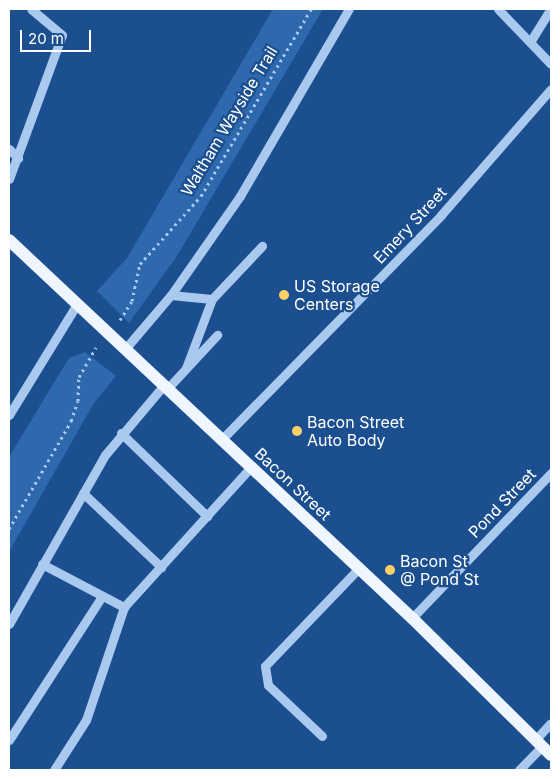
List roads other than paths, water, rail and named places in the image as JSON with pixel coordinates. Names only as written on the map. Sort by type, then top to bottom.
[{"type":"main road","name":"Bacon Street","points":[[9,240],[412,618],[551,755]]},
{"type":"street","points":[[9,179],[62,35],[31,9]]},
{"type":"street","points":[[125,349],[171,295],[240,196],[349,9]]},
{"type":"street","points":[[498,9],[551,64]]},
{"type":"street","points":[[530,42],[551,9]]},
{"type":"street","name":"Emery Street","points":[[222,439],[441,215],[551,90]]},
{"type":"street","points":[[9,149],[18,158]]},
{"type":"street","points":[[186,368],[212,299],[262,246]]},
{"type":"street","points":[[171,295],[212,299]]},
{"type":"street","points":[[9,415],[77,304]]},
{"type":"street","points":[[9,624],[83,493],[121,433],[217,335]]},
{"type":"street","points":[[121,433],[206,516]]},
{"type":"street","points":[[54,770],[86,720],[124,608],[251,467]]},
{"type":"street","name":"Pond Street","points":[[412,618],[551,473]]},
{"type":"street","points":[[83,493],[161,567]]},
{"type":"street","points":[[42,564],[124,608]]},
{"type":"street","points":[[322,736],[268,685],[265,666],[359,568]]},
{"type":"street","points":[[9,740],[102,596]]},
{"type":"street","points":[[519,770],[551,723]]},
{"type":"place","name":"US Storage Centers","points":[[284,295]]},
{"type":"place","name":"Bacon Street Auto Body","points":[[297,431]]},
{"type":"place","name":"Bacon St @ Pond St","points":[[390,570]]}]
